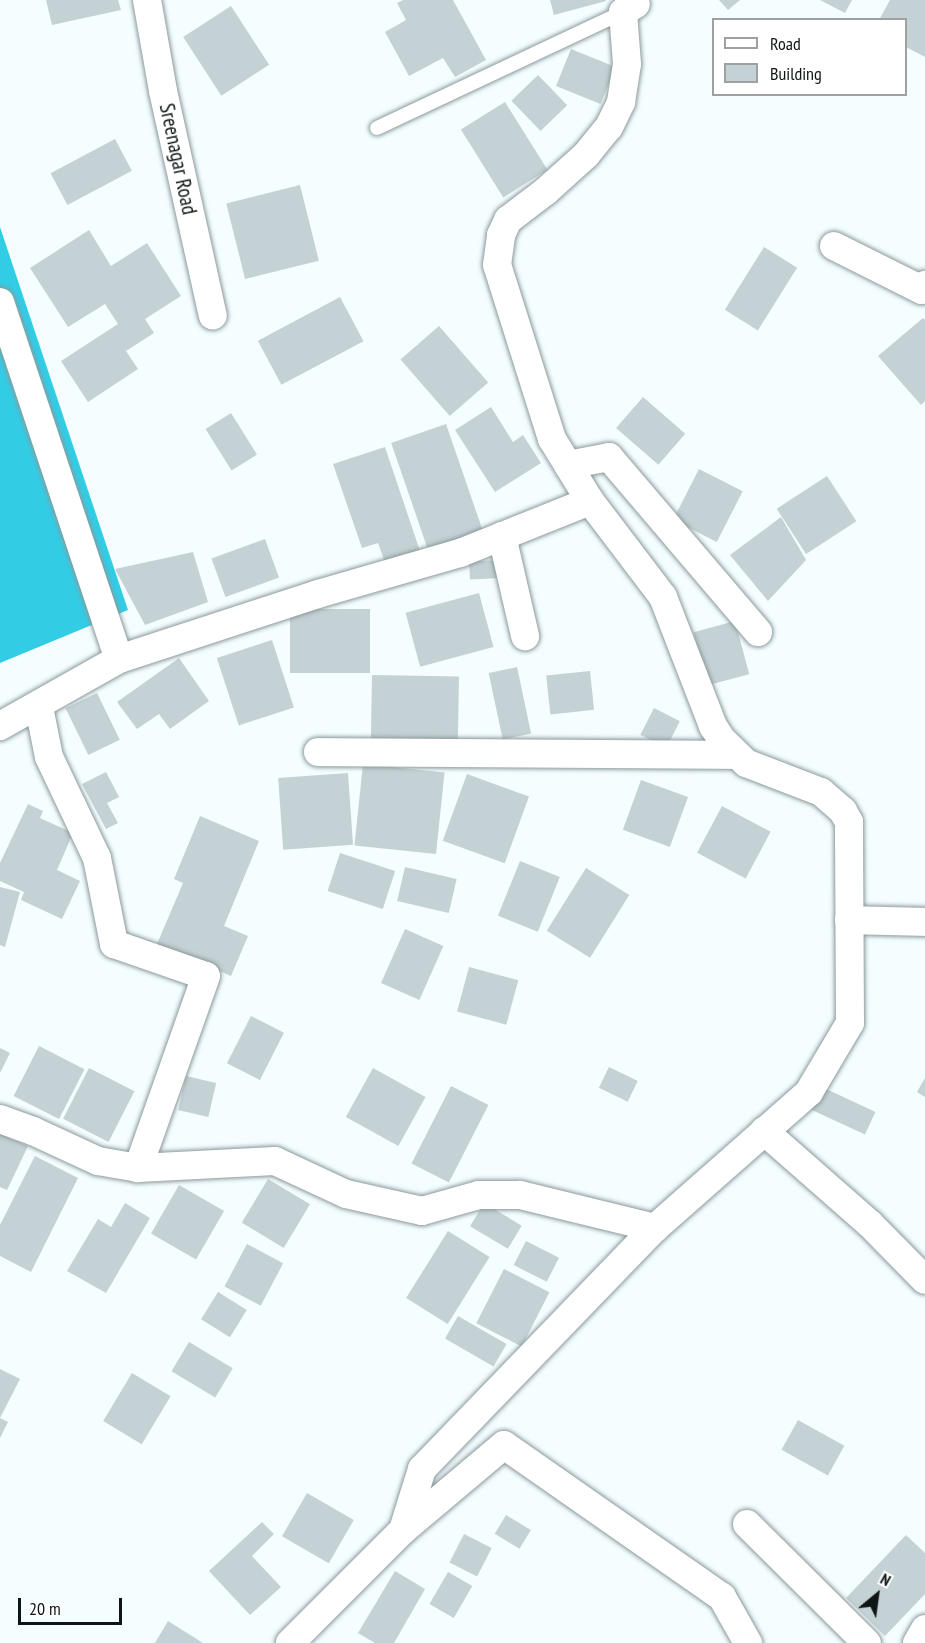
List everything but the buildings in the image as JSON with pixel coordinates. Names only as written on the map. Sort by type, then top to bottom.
[{"type":"street","name":"Sreenagar Road","points":[[147,0],[163,91],[213,316]]},
{"type":"street","points":[[403,1530],[422,1469],[655,1228],[809,1092],[849,1023],[849,822],[843,811],[821,792],[758,769],[735,755],[713,726],[663,597],[590,501],[552,439],[497,265],[498,250],[508,220],[546,191],[578,162],[609,128],[621,102],[634,4]]},
{"type":"street","points":[[834,246],[922,290],[925,285]]},
{"type":"street","points":[[0,302],[119,659]]},
{"type":"street","points":[[568,465],[609,457],[758,632]]},
{"type":"street","points":[[0,726],[39,707],[119,659],[318,594],[460,553],[590,501]]},
{"type":"street","points":[[502,536],[525,636]]},
{"type":"street","points":[[39,707],[49,757],[97,858],[114,944],[206,976],[138,1168]]},
{"type":"street","points":[[318,752],[735,755]]},
{"type":"street","points":[[849,920],[925,922]]},
{"type":"street","points":[[0,1119],[33,1131],[98,1161],[138,1168],[275,1161],[346,1194],[422,1211],[478,1196],[520,1195],[655,1228]]},
{"type":"street","points":[[764,1131],[870,1224],[925,1280]]},
{"type":"street","points":[[290,1643],[403,1530],[504,1445],[722,1598],[748,1643]]},
{"type":"street","points":[[747,1524],[867,1643]]},
{"type":"street","points":[[917,1643],[925,1629]]},
{"type":"lane","points":[[377,128],[634,4]]},
{"type":"shaded area","points":[[0,227],[128,610],[0,663]]}]
